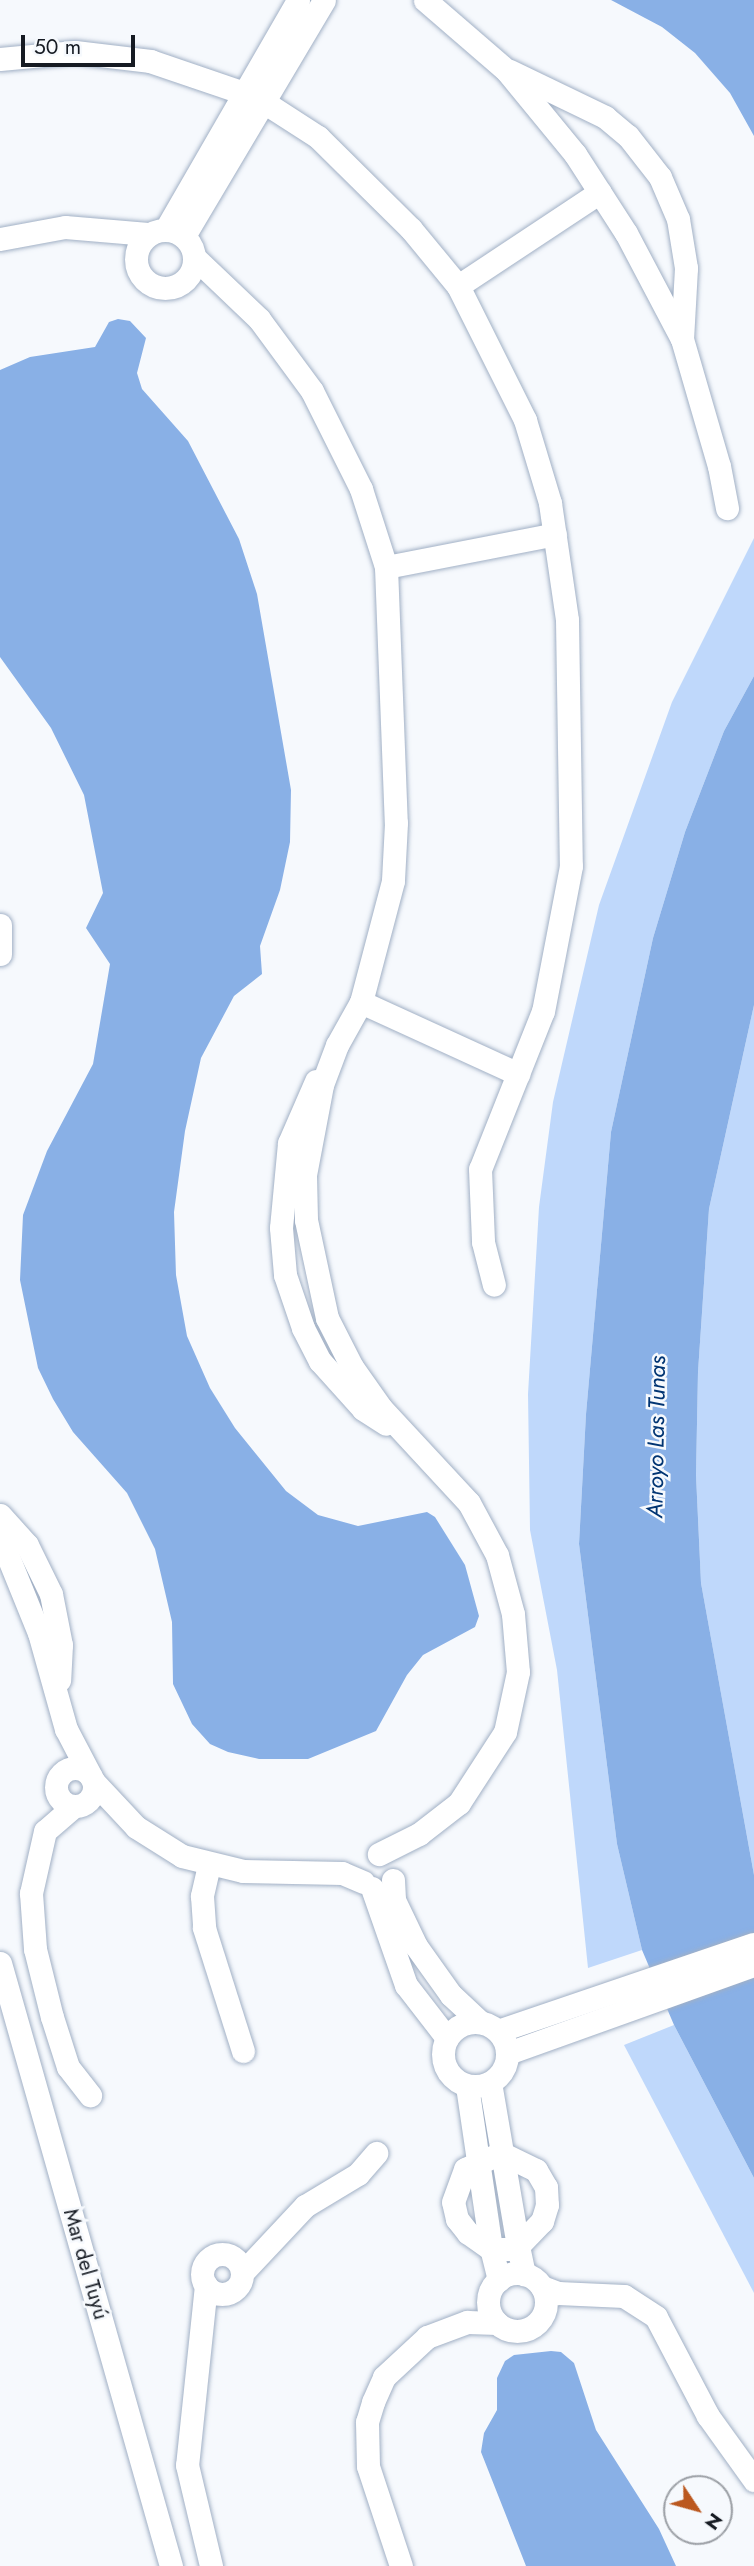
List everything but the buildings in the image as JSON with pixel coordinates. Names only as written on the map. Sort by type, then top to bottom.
[{"type":"street","points":[[183,281],[173,239],[253,96],[298,0]]},
{"type":"street","points":[[253,96],[324,0]]},
{"type":"street","points":[[425,0],[506,70],[558,134],[600,192],[682,339],[719,466],[727,508]]},
{"type":"street","points":[[0,59],[75,52],[150,61],[253,96],[318,137],[355,168],[458,286],[525,420],[555,534],[567,620],[571,866],[544,1010],[480,1169],[483,1242],[494,1285]]},
{"type":"street","points":[[506,70],[581,103],[628,136],[660,177],[678,219],[686,268],[682,339]]},
{"type":"street","points":[[558,134],[563,116],[581,103]]},
{"type":"street","points":[[458,286],[600,192]]},
{"type":"street","points":[[0,239],[65,227],[173,239],[258,319],[312,391],[361,489],[386,567],[397,823],[393,881],[362,1002],[305,1098],[289,1143],[295,1174],[281,1228],[285,1275],[303,1328],[344,1373],[363,1409],[409,1440],[469,1503],[497,1555],[513,1614],[518,1672],[505,1732],[478,1778],[459,1803],[418,1834],[400,1857],[378,1873],[282,1874],[209,1866],[182,1856],[118,1812],[92,1778],[66,1729],[59,1701],[49,1629],[51,1594],[12,1546],[0,1514]]},
{"type":"street","points":[[102,230],[135,261]]},
{"type":"street","points":[[173,239],[137,248],[135,261],[139,275],[153,286],[172,288],[183,281],[228,288]]},
{"type":"street","points":[[647,272],[668,279],[686,268]]},
{"type":"street","points":[[386,567],[555,534]]},
{"type":"street","points":[[0,925],[0,954]]},
{"type":"street","points":[[362,1002],[518,1074]]},
{"type":"street","points":[[66,1729],[56,1783],[38,1847],[31,1893],[34,1949],[68,2067],[90,2095]]},
{"type":"street","points":[[56,1783],[72,1768],[92,1778]]},
{"type":"street","points":[[38,1847],[55,1819],[93,1794],[92,1778]]},
{"type":"street","points":[[56,1783],[63,1802],[118,1812]]},
{"type":"street","points":[[209,1866],[202,1896],[204,1928],[243,2051]]},
{"type":"street","points":[[378,1873],[423,1958],[451,1995],[489,2026],[508,2053]]},
{"type":"street","points":[[378,1873],[402,1974],[447,2038]]},
{"type":"street","points":[[754,1944],[645,1991],[508,2053],[503,2070],[490,2083],[467,2086],[457,2081],[444,2064],[447,2038],[458,2026],[489,2026],[645,1991],[754,1965]]},
{"type":"street","points":[[402,1974],[423,1958]]},
{"type":"street","name":"Mar del Tuyú","points":[[0,1963],[171,2566]]},
{"type":"street","points":[[490,2083],[491,2249],[497,2323]]},
{"type":"street","points":[[467,2086],[518,2246],[544,2312]]},
{"type":"street","points":[[200,2357],[238,2281],[273,2236],[305,2206],[358,2174],[376,2153]]},
{"type":"street","points":[[490,2156],[536,2170],[546,2186],[547,2205],[542,2221],[518,2246],[491,2249],[468,2232],[457,2219],[453,2202],[460,2177],[490,2156]]},
{"type":"street","points":[[211,2566],[187,2465],[191,2405],[200,2357],[206,2286],[203,2268],[209,2258],[273,2236]]},
{"type":"street","points":[[220,2254],[233,2256],[238,2281]]},
{"type":"street","points":[[467,2322],[494,2288],[533,2280],[581,2295],[624,2296],[656,2317],[708,2416],[754,2480]]},
{"type":"street","points":[[206,2286],[222,2294],[238,2281]]},
{"type":"street","points":[[401,2566],[368,2466],[367,2422],[384,2377],[403,2355],[427,2337],[467,2322],[497,2323],[524,2330],[544,2312],[581,2295]]},
{"type":"shaded area","points":[[754,538],[754,676],[724,731],[685,832],[653,938],[611,1132],[586,1414],[579,1544],[617,1844],[642,1950],[588,1968],[557,1670],[530,1530],[528,1394],[539,1207],[553,1102],[599,905],[672,702]]},
{"type":"shaded area","points":[[754,1005],[754,1875],[701,1583],[696,1475],[698,1372],[709,1209]]},
{"type":"shaded area","points":[[674,2025],[754,2178],[754,2293],[624,2045]]},
{"type":"water","points":[[611,0],[754,0],[754,136],[730,93],[695,53],[662,27]]},
{"type":"water","points":[[118,319],[130,321],[146,338],[137,373],[142,389],[188,441],[239,539],[257,594],[291,790],[290,842],[280,890],[260,946],[262,974],[234,996],[201,1058],[185,1131],[174,1212],[176,1275],[187,1336],[210,1388],[235,1428],[286,1491],[318,1515],[358,1526],[427,1512],[435,1517],[465,1565],[479,1616],[475,1627],[423,1655],[407,1675],[376,1731],[308,1759],[259,1759],[228,1752],[210,1744],[192,1724],[173,1684],[172,1622],[155,1549],[127,1493],[73,1432],[53,1399],[38,1368],[20,1280],[23,1215],[47,1151],[93,1064],[110,964],[86,928],[103,893],[84,795],[51,728],[0,657],[0,370],[30,357],[95,347],[109,322]]},
{"type":"water","name":"Arroyo Las Tunas","points":[[754,676],[754,1005],[709,1209],[698,1372],[696,1475],[701,1583],[754,1875],[754,2178],[674,2025],[642,1950],[617,1844],[579,1544],[586,1414],[611,1132],[653,938],[685,832],[724,731]]},
{"type":"water","points":[[561,2352],[574,2363],[596,2430],[659,2529],[663,2545],[666,2545],[676,2566],[526,2566],[481,2452],[484,2433],[497,2410],[497,2378],[505,2361],[514,2355]]}]
